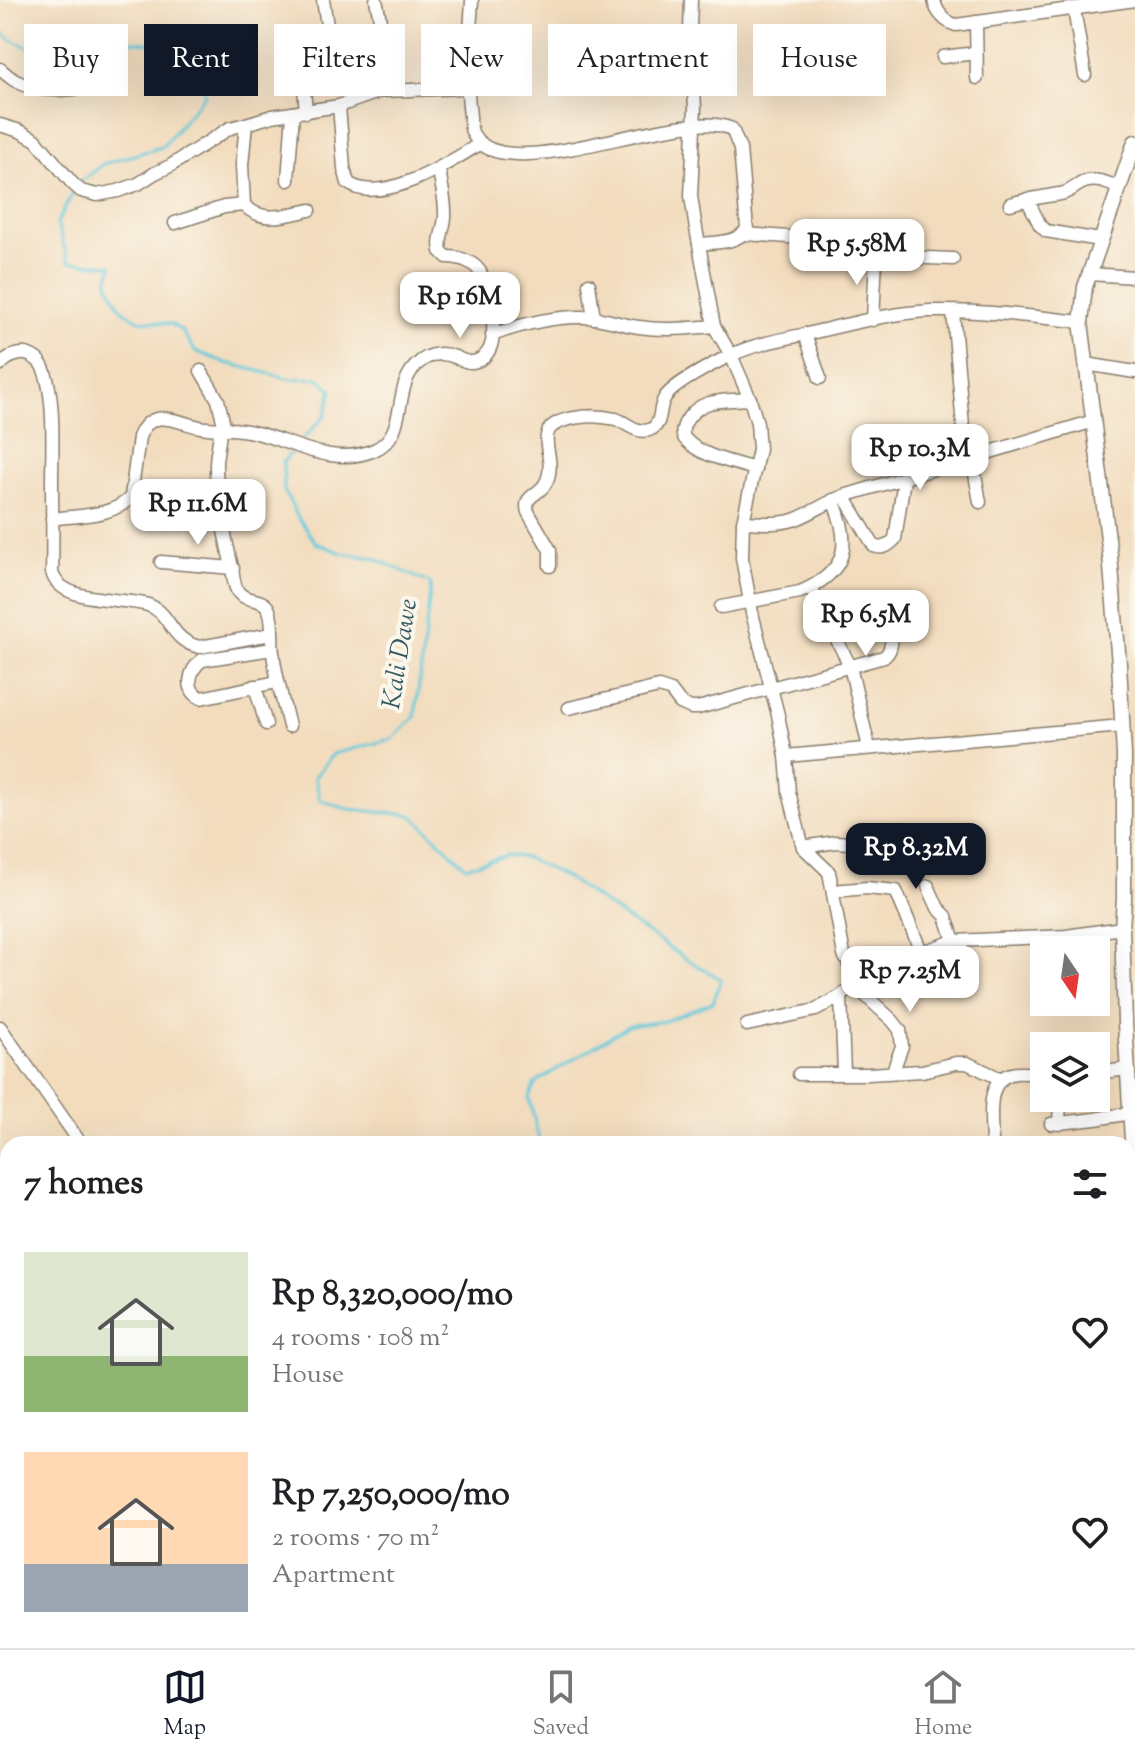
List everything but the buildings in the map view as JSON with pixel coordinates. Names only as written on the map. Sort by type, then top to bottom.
[{"type":"main road","points":[[1131,1136],[1122,928],[1130,755],[1122,726],[1110,555],[1081,322],[1089,274],[1135,142]]},
{"type":"street","points":[[288,180],[299,113],[302,64],[324,54],[329,38],[323,0]]},
{"type":"street","points":[[376,0],[382,24]]},
{"type":"street","points":[[471,24],[472,0]]},
{"type":"street","points":[[691,0],[695,107],[691,196],[714,326],[731,355],[757,423],[759,449],[743,522],[742,558],[750,603],[786,756],[789,792],[803,847],[829,872],[844,955],[865,995],[900,1030],[902,1046],[893,1071]]},
{"type":"street","points":[[934,0],[936,8],[949,23],[956,25],[1135,0]]},
{"type":"street","points":[[1074,9],[1085,75]]},
{"type":"street","points":[[976,22],[977,78]]},
{"type":"street","points":[[943,57],[976,53]]},
{"type":"street","points":[[0,69],[24,83]]},
{"type":"street","points":[[0,125],[36,140],[76,187],[97,195],[138,184],[230,128],[272,116],[339,106],[367,96]]},
{"type":"street","points":[[468,96],[472,133],[481,143],[488,149],[527,155],[694,125],[723,125],[732,129],[740,149],[745,234]]},
{"type":"street","points":[[339,106],[344,168],[348,183],[352,186],[365,189],[410,182],[439,169],[481,143]]},
{"type":"street","points":[[246,124],[242,165],[244,205],[252,214],[276,217],[310,210]]},
{"type":"street","points":[[52,519],[108,511],[128,501],[139,437],[148,422],[166,418],[202,428],[249,430],[305,450],[344,456],[375,450],[391,435],[397,424],[405,383],[412,370],[423,360],[438,353],[472,362],[484,357],[492,346],[493,322],[480,271],[469,261],[447,257],[441,251],[440,236],[445,216],[439,169]]},
{"type":"street","points":[[1010,204],[1058,189],[1068,192],[1083,182],[1100,181],[1119,188]]},
{"type":"street","points":[[1027,199],[1046,231],[1100,240]]},
{"type":"street","points":[[175,223],[224,207],[244,205]]},
{"type":"street","points":[[699,244],[736,239],[745,234],[859,242],[874,248],[873,320]]},
{"type":"street","points":[[876,256],[953,259]]},
{"type":"street","points":[[1089,274],[1135,277]]},
{"type":"street","points":[[589,284],[594,318]]},
{"type":"street","points":[[550,566],[550,550],[526,505],[529,498],[544,486],[550,463],[545,438],[551,427],[562,420],[604,416],[642,431],[652,430],[658,424],[663,401],[673,387],[731,355],[774,341],[873,320],[929,311],[1081,322]]},
{"type":"street","points":[[953,312],[969,459],[980,502]]},
{"type":"street","points":[[492,335],[518,325],[562,318],[594,318],[641,328],[680,330],[714,326]]},
{"type":"street","points":[[805,334],[820,378]]},
{"type":"street","points":[[0,365],[12,356],[24,353],[41,363],[47,381],[52,416],[52,572],[53,580],[59,587],[112,601],[150,605],[183,641],[200,647],[271,634]]},
{"type":"street","points":[[1086,364],[1135,372]]},
{"type":"street","points":[[201,371],[215,392],[223,429],[215,464],[221,520],[234,585],[244,598],[261,601],[270,613],[277,682],[289,726]]},
{"type":"street","points":[[750,399],[702,404],[686,420],[682,429],[683,437],[705,452],[755,469]]},
{"type":"street","points":[[743,522],[785,522],[799,518],[838,498],[1094,421]]},
{"type":"street","points":[[838,498],[874,546],[883,547],[895,539],[904,479]]},
{"type":"street","points":[[721,607],[800,592],[811,588],[836,566],[843,556],[845,540],[838,498]]},
{"type":"street","points":[[161,562],[233,568]]},
{"type":"street","points":[[811,588],[850,666],[869,748]]},
{"type":"street","points":[[569,708],[659,687],[671,691],[680,703],[698,708],[884,657],[889,653],[892,640],[882,600]]},
{"type":"street","points":[[272,649],[202,660],[193,667],[190,688],[201,698],[277,682]]},
{"type":"street","points":[[255,686],[266,724]]},
{"type":"street","points":[[786,756],[1122,726]]},
{"type":"street","points":[[803,847],[836,842],[933,846]]},
{"type":"street","points":[[928,886],[938,908],[946,916],[954,941]]},
{"type":"street","points":[[833,891],[867,888],[896,891],[921,951]]},
{"type":"street","points":[[747,1025],[816,1010],[902,959],[954,941],[1066,936],[1122,928]]},
{"type":"street","points":[[841,996],[844,1073]]},
{"type":"street","points":[[0,1027],[75,1136]]},
{"type":"street","points":[[799,1074],[922,1071],[967,1063],[1001,1079]]},
{"type":"street","points":[[1110,1071],[1128,1069]]},
{"type":"street","points":[[992,1136],[995,1086],[1001,1079],[1016,1073],[1030,1074]]},
{"type":"street","points":[[1057,1112],[1055,1124],[1131,1113]]},
{"type":"waterway","name":"Kali Dawe","points":[[0,30],[10,39],[45,55],[121,40],[177,47],[201,79],[205,95],[162,147],[103,164],[78,184]]},
{"type":"waterway","name":"Kali Dawe","points":[[74,191],[57,223],[69,262],[112,265],[108,283],[121,309],[139,320],[171,324],[182,331],[195,351],[226,363],[291,379],[319,378],[332,390],[325,416],[299,443]]},
{"type":"waterway","name":"Kali Dawe","points":[[294,449],[283,462],[284,490],[316,543],[342,553],[374,558],[431,584],[415,717],[392,739],[333,754],[315,777],[320,800],[347,809],[412,815],[466,867],[508,855],[526,858],[564,876],[686,959],[721,979],[713,1002],[665,1021],[628,1026],[536,1082],[529,1097],[538,1136]]}]
